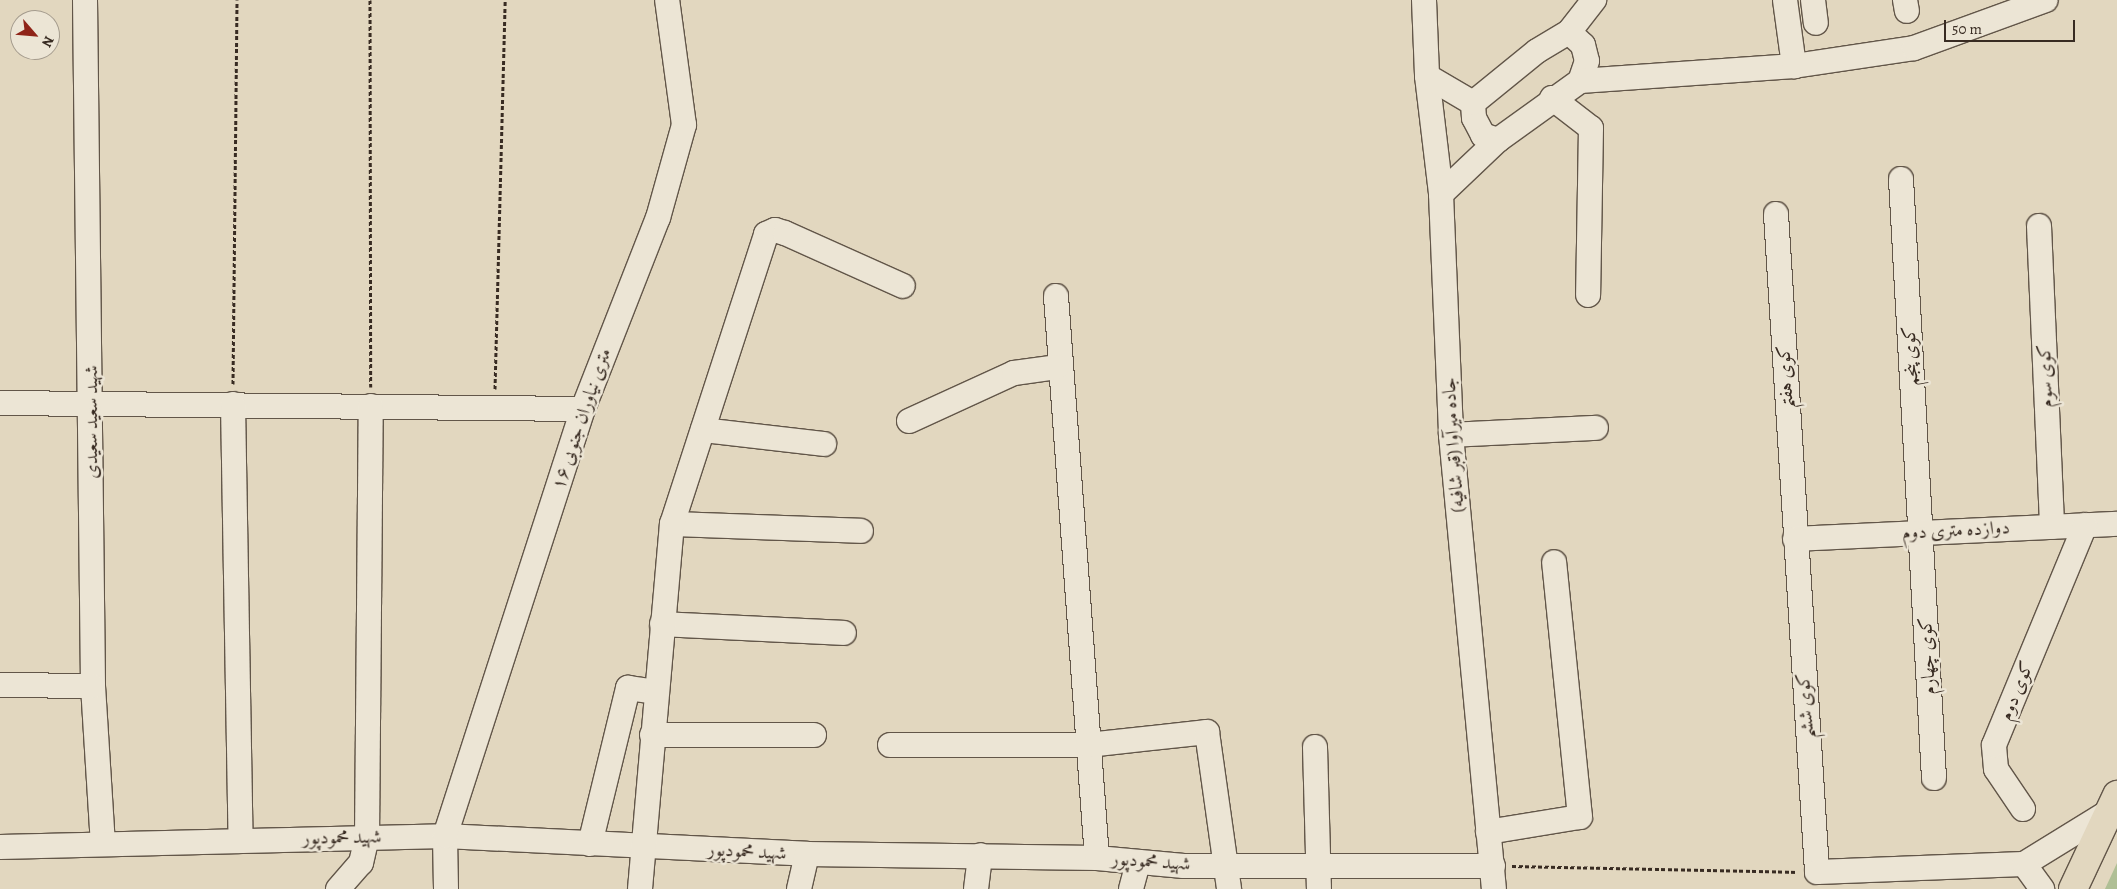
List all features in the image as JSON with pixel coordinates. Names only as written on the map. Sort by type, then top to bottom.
[{"type":"main road","points":[[2073,889],[2113,803]]},
{"type":"street","name":"شهید سعید سعیدی","points":[[85,0],[92,402],[93,686],[103,844]]},
{"type":"street","name":"۱۶ متری نیاوران جنوبی","points":[[446,889],[445,836],[583,409],[658,218],[684,126],[667,0]]},
{"type":"street","name":"جاده میرآوا (قبر شافیه)","points":[[1424,0],[1427,76],[1442,194],[1451,435],[1488,832],[1494,878]]},
{"type":"street","points":[[1473,103],[1537,50],[1569,32],[1594,0]]},
{"type":"street","points":[[1785,0],[1794,66]]},
{"type":"street","points":[[1442,194],[1498,140],[1552,98],[1580,81],[1794,66],[1914,48],[2046,0]]},
{"type":"street","points":[[1569,32],[1583,44],[1587,61],[1580,81]]},
{"type":"street","points":[[1427,76],[1473,103]]},
{"type":"street","points":[[1552,98],[1591,128],[1588,295]]},
{"type":"street","points":[[1473,103],[1474,118],[1483,135],[1498,140]]},
{"type":"street","name":"کوی پنجم","points":[[1901,179],[1921,533]]},
{"type":"street","name":"کوی هفتم","points":[[1776,214],[1795,539]]},
{"type":"street","name":"کوی سوم","points":[[2040,226],[2052,527]]},
{"type":"street","points":[[640,889],[672,524],[766,234],[775,230],[785,233],[903,286]]},
{"type":"street","points":[[1056,296],[1058,367],[1097,858]]},
{"type":"street","points":[[909,421],[1014,373],[1058,367]]},
{"type":"street","points":[[0,403],[92,402],[583,409]]},
{"type":"street","points":[[233,404],[240,841]]},
{"type":"street","points":[[338,889],[361,863],[367,838],[371,406]]},
{"type":"street","points":[[1451,435],[1596,428]]},
{"type":"street","points":[[703,430],[824,444]]},
{"type":"street","points":[[672,524],[861,531]]},
{"type":"street","name":"دوازده متری دوم","points":[[1795,539],[2117,524]]},
{"type":"street","name":"کوی دوم","points":[[2023,809],[1996,769],[1994,745],[2084,526]]},
{"type":"street","name":"کوی چهارم","points":[[1921,533],[1934,778]]},
{"type":"street","name":"کوی ششم","points":[[1795,539],[1816,872]]},
{"type":"street","points":[[1488,832],[1580,817],[1554,562]]},
{"type":"street","points":[[662,624],[844,633]]},
{"type":"street","points":[[0,685],[93,686]]},
{"type":"street","points":[[590,844],[628,688],[656,692]]},
{"type":"street","points":[[890,745],[1088,745],[1206,732],[1229,889]]},
{"type":"street","points":[[652,735],[814,735]]},
{"type":"street","points":[[1315,747],[1319,878]]},
{"type":"street","points":[[1816,872],[1932,880],[2024,864],[2113,803]]},
{"type":"street","name":"شهید محمودپور","points":[[0,847],[445,836],[807,854],[1097,858],[1138,862],[1227,865],[1319,878],[1494,878]]},
{"type":"street","points":[[799,889],[807,854]]},
{"type":"street","points":[[976,889],[980,855]]},
{"type":"street","points":[[1131,889],[1138,862]]},
{"type":"street","points":[[2024,864],[2042,889]]},
{"type":"path","points":[[233,404],[237,0]]},
{"type":"path","points":[[370,0],[371,406]]},
{"type":"path","points":[[495,408],[505,0]]},
{"type":"path","points":[[1494,878],[1816,872]]},
{"type":"green space","points":[[2117,863],[2117,889],[2105,889]]}]
